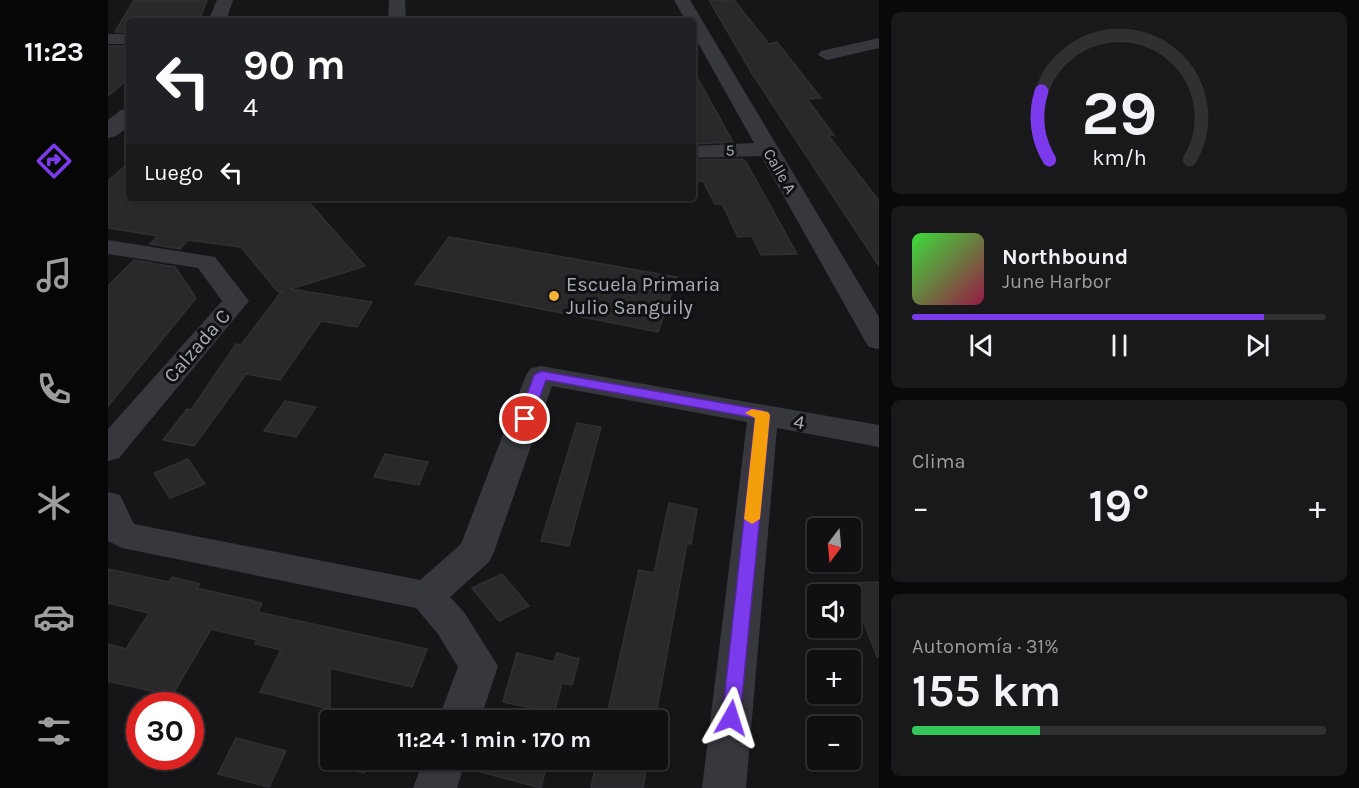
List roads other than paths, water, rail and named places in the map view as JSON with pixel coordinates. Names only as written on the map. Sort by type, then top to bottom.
[{"type":"street","points":[[218,18],[225,0]]},
{"type":"street","points":[[397,0],[397,18]]},
{"type":"street","name":"Calle A","points":[[682,0],[691,18]]},
{"type":"street","name":"Calle A","points":[[696,27],[879,341]]},
{"type":"street","points":[[108,39],[126,39]]},
{"type":"street","points":[[827,55],[879,43]]},
{"type":"street","points":[[108,115],[126,101]]},
{"type":"street","points":[[108,131],[126,117]]},
{"type":"street","name":"5","points":[[696,152],[767,149]]},
{"type":"street","name":"Calzada C","points":[[108,247],[206,262],[236,301],[108,450]]},
{"type":"street","name":"4","points":[[427,596],[476,552],[541,375],[879,436]]},
{"type":"street","points":[[724,788],[763,415]]},
{"type":"street","points":[[108,504],[122,535],[427,596],[451,623],[478,666],[463,710]]},
{"type":"street","points":[[435,788],[441,770]]},
{"type":"place","name":"Escuela Primaria Julio Sanguily","points":[[554,296]]}]
